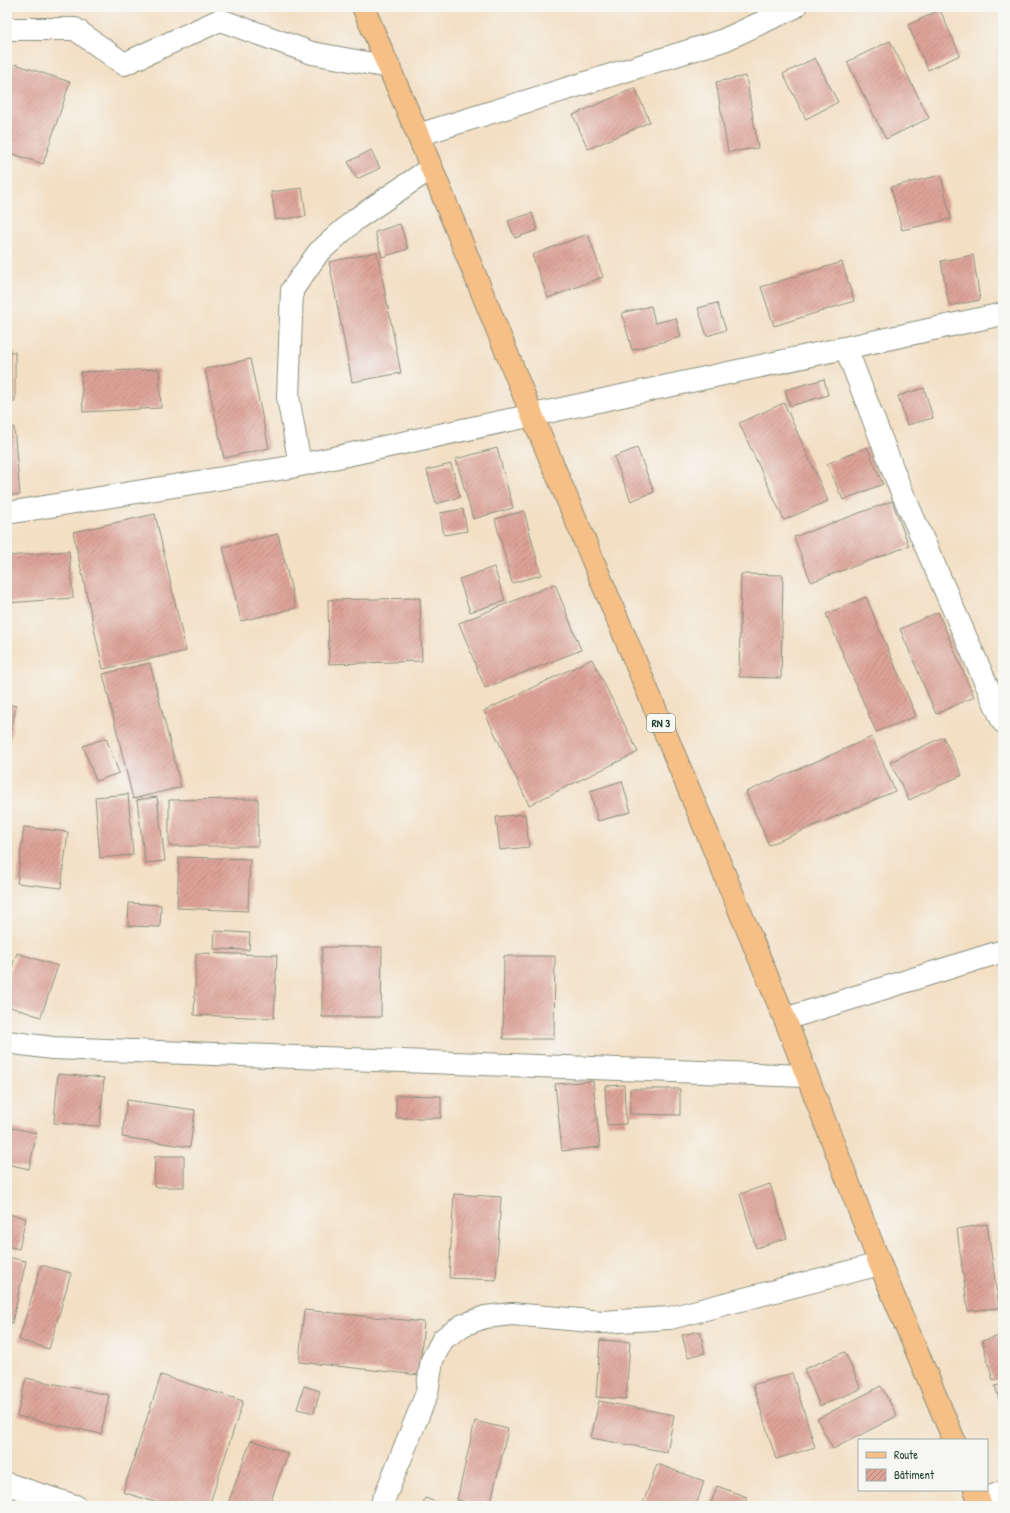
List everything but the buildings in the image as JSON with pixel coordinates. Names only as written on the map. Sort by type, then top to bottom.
[{"type":"main road","name":"RN 3","points":[[363,7],[418,135],[532,415],[785,1019],[880,1264],[954,1439]]},
{"type":"street","points":[[418,135],[724,40],[795,7]]},
{"type":"street","points":[[7,28],[75,29],[124,64],[220,20],[312,53],[389,67]]},
{"type":"street","points":[[300,465],[288,397],[292,290],[318,253],[356,219],[431,168]]},
{"type":"street","points":[[7,513],[300,465],[1003,314]]},
{"type":"street","points":[[846,348],[898,483],[1003,722]]},
{"type":"street","points":[[785,1019],[1003,951]]},
{"type":"street","points":[[7,1042],[52,1048],[807,1076]]},
{"type":"street","points":[[381,1506],[427,1393],[432,1360],[443,1339],[463,1325],[485,1317],[512,1314],[602,1322],[670,1318],[880,1264]]},
{"type":"street","points":[[9,1489],[75,1506]]},
{"type":"street","points":[[978,1499],[1003,1492]]}]
